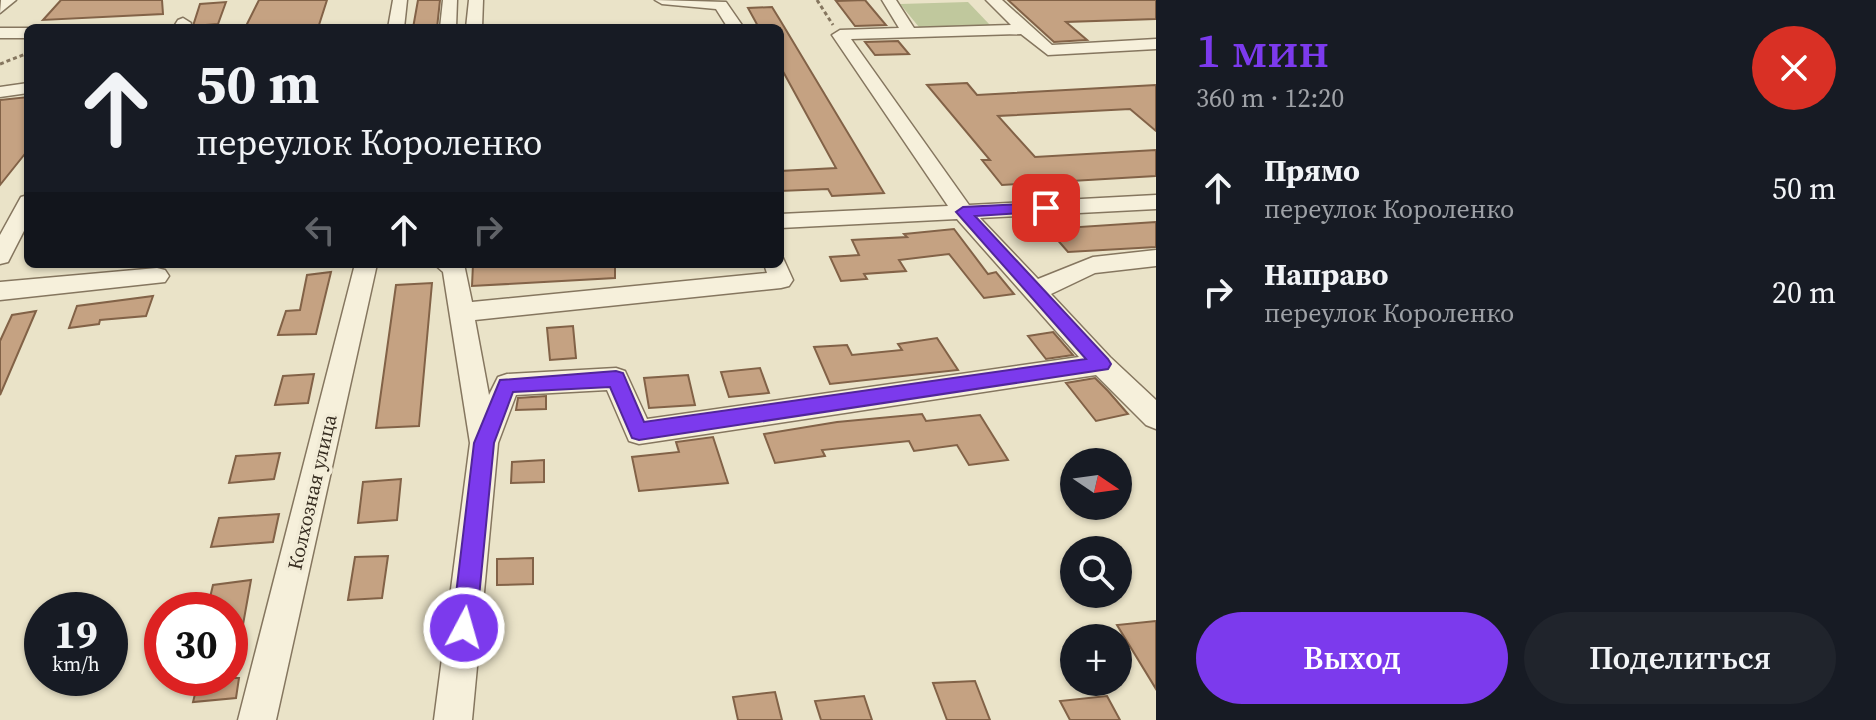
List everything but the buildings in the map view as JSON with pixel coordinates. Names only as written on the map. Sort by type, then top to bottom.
[{"type":"street","points":[[0,9],[9,0]]},
{"type":"street","points":[[397,24],[400,0]]},
{"type":"street","points":[[448,24],[450,0]]},
{"type":"street","points":[[474,24],[476,0]]},
{"type":"street","points":[[662,0],[721,5],[733,24]]},
{"type":"street","points":[[889,0],[910,33]]},
{"type":"street","points":[[993,0],[1048,50],[1156,44]]},
{"type":"street","points":[[840,35],[1024,29]]},
{"type":"street","points":[[0,33],[24,33]]},
{"type":"street","points":[[840,35],[963,212],[1101,364],[1156,417]]},
{"type":"street","points":[[0,92],[24,89]]},
{"type":"street","points":[[784,221],[1156,202]]},
{"type":"street","points":[[0,256],[24,210]]},
{"type":"street","points":[[1035,292],[1070,271],[1092,263],[1156,258]]},
{"type":"street","name":"Колхозная улица","points":[[257,720],[365,268]]},
{"type":"street","points":[[454,268],[484,443]]},
{"type":"street","points":[[462,312],[781,280],[776,268]]},
{"type":"street","points":[[0,291],[157,276]]},
{"type":"street","points":[[453,720],[484,443],[507,385],[616,379],[639,432],[1101,364]]},
{"type":"path","points":[[817,0],[840,35]]},
{"type":"path","points":[[0,64],[24,55]]},
{"type":"green space","points":[[968,2],[990,25],[919,27],[900,4]]},
{"type":"route","points":[[464,628],[484,443],[507,385],[616,379],[639,432],[1101,364],[963,212],[1046,208]]}]
